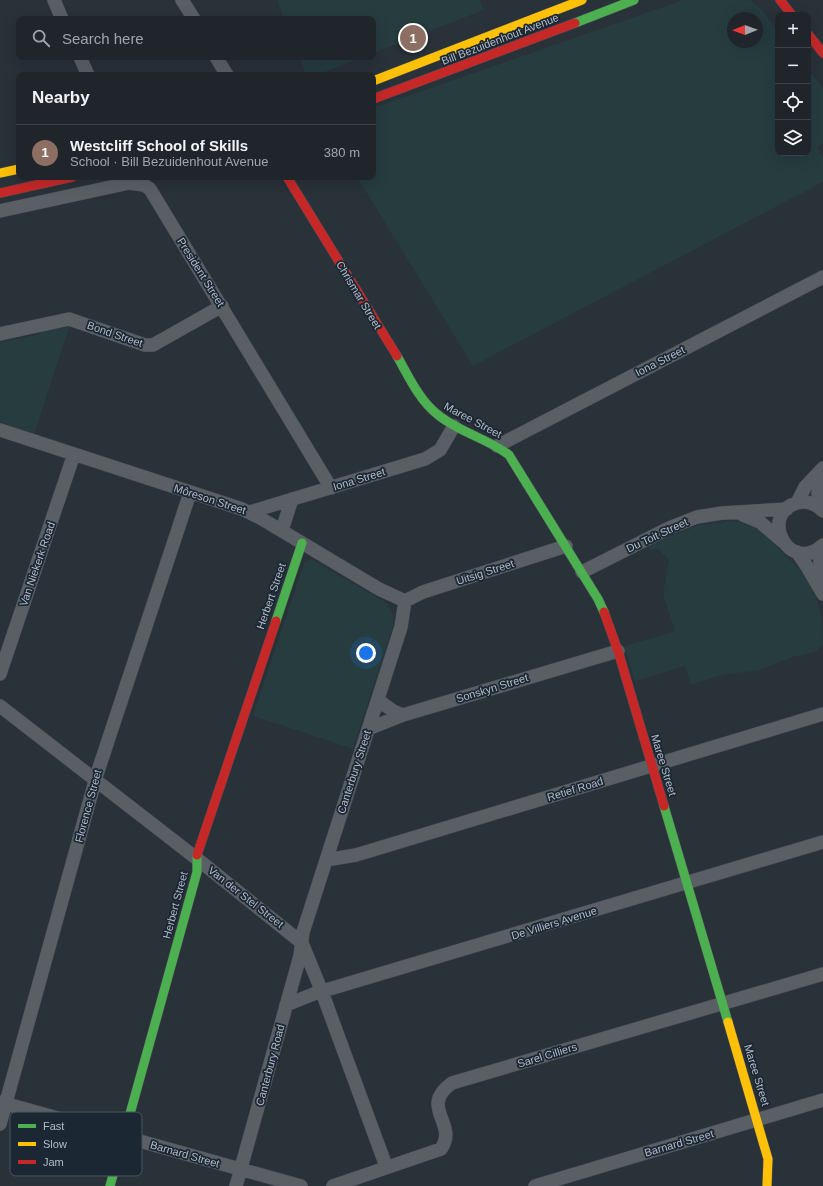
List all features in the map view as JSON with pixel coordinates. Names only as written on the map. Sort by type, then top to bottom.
[{"type":"street","points":[[54,0],[61,16]]},
{"type":"street","points":[[182,0],[192,16]]},
{"type":"street","name":"Bill Bezuidenhout Avenue","points":[[376,80],[582,0]]},
{"type":"street","name":"Bill Bezuidenhout Avenue","points":[[376,98],[432,78],[634,0]]},
{"type":"street","points":[[780,0],[790,12]]},
{"type":"street","points":[[811,38],[823,53]]},
{"type":"street","points":[[81,60],[87,72]]},
{"type":"street","points":[[218,60],[225,72]]},
{"type":"street","points":[[0,173],[16,170]]},
{"type":"street","points":[[0,193],[58,180]]},
{"type":"street","name":"Chrismar Street","points":[[289,180],[423,400],[433,412]]},
{"type":"street","name":"President Street","points":[[0,211],[129,183],[144,184],[150,189],[331,488]]},
{"type":"street","name":"Iona Street","points":[[497,446],[823,277]]},
{"type":"street","name":"Bond Street","points":[[0,334],[69,319],[145,345],[153,345],[222,306]]},
{"type":"street","name":"Maree Street","points":[[433,412],[454,426],[497,446],[513,460],[582,572],[608,621],[758,1119],[768,1159],[767,1186]]},
{"type":"street","name":"Iona Street","points":[[250,512],[429,457],[442,447],[454,426]]},
{"type":"street","name":"Môreson Street","points":[[0,430],[250,512],[379,589],[405,601]]},
{"type":"street","name":"Van Niekerk Road","points":[[0,674],[74,454]]},
{"type":"street","points":[[782,541],[779,532],[781,516],[792,506],[804,487],[823,468]]},
{"type":"street","points":[[821,509],[818,493],[823,479]]},
{"type":"street","name":"Florence Street","points":[[0,1124],[3,1103],[95,782],[190,493]]},
{"type":"street","points":[[282,530],[292,499]]},
{"type":"street","name":"Du Toit Street","points":[[582,572],[689,520],[709,515],[736,513],[809,503],[821,509]]},
{"type":"street","name":"Du Toit Street","points":[[736,513],[760,522],[787,547],[797,552]]},
{"type":"street","name":"Herbert Street","points":[[131,1112],[197,872],[196,858],[302,543]]},
{"type":"street","name":"Uitsig Street","points":[[405,601],[423,592],[566,546]]},
{"type":"street","points":[[797,552],[809,553],[822,546]]},
{"type":"street","points":[[822,546],[820,563],[823,584]]},
{"type":"street","points":[[797,552],[810,570],[823,594]]},
{"type":"street","name":"Canterbury Street","points":[[302,943],[303,932],[401,627],[405,601]]},
{"type":"street","name":"Sonskyn Street","points":[[368,729],[403,715],[618,651]]},
{"type":"street","name":"Van der Stel Street","points":[[0,706],[95,782],[196,858],[302,943],[322,992],[386,1166]]},
{"type":"street","points":[[376,706],[387,715],[403,715]]},
{"type":"street","name":"Retief Road","points":[[326,860],[356,855],[823,714]]},
{"type":"street","name":"De Villiers Avenue","points":[[286,1005],[322,992],[823,842]]},
{"type":"street","name":"Canterbury Road","points":[[236,1186],[300,956],[302,943]]},
{"type":"street","name":"Sarel Cilliers","points":[[333,1186],[362,1180],[386,1166],[441,1149],[445,1144],[446,1135],[438,1106],[438,1098],[443,1090],[452,1083],[723,1002],[823,974]]},
{"type":"street","name":"Barnard Street","points":[[535,1186],[557,1182],[823,1100]]},
{"type":"street","name":"Barnard Street","points":[[3,1103],[36,1112]]},
{"type":"street","name":"Barnard Street","points":[[142,1141],[301,1186]]},
{"type":"street","name":"Herbert Street","points":[[110,1186],[113,1176]]},
{"type":"green space","points":[[277,0],[480,0],[484,10],[376,52],[376,16],[283,16]]},
{"type":"green space","points":[[683,0],[750,0],[760,8],[775,27],[775,156],[811,156],[811,73],[823,88],[823,143],[817,148],[823,157],[823,182],[473,366],[359,180],[376,180],[376,107]]},
{"type":"green space","points":[[300,60],[355,60],[325,72],[305,72]]},
{"type":"green space","points":[[70,325],[34,434],[0,422],[0,342],[40,334],[40,331]]},
{"type":"green space","points":[[731,521],[746,523],[757,527],[808,578],[820,610],[823,644],[815,652],[793,657],[759,670],[722,675],[691,685],[685,666],[635,681],[624,646],[675,631],[663,594],[669,560],[658,549],[650,550],[648,544],[699,525]]},
{"type":"green space","points":[[311,559],[387,603],[393,614],[393,626],[353,749],[253,716],[304,563]]},
{"type":"traffic: fast","points":[[575,23],[634,0]]},
{"type":"traffic: fast","points":[[397,356],[419,395],[437,414],[454,426],[491,444],[509,455],[598,599],[604,612]]},
{"type":"traffic: fast","points":[[276,621],[302,543]]},
{"type":"traffic: fast","points":[[664,806],[728,1022]]},
{"type":"traffic: fast","points":[[131,1112],[197,872],[197,855]]},
{"type":"traffic: fast","points":[[110,1186],[113,1176]]},
{"type":"traffic: slow","points":[[376,80],[582,0]]},
{"type":"traffic: slow","points":[[0,173],[16,170]]},
{"type":"traffic: slow","points":[[728,1022],[768,1159],[767,1186]]},
{"type":"traffic: jam","points":[[780,0],[790,12]]},
{"type":"traffic: jam","points":[[376,98],[575,23]]},
{"type":"traffic: jam","points":[[811,38],[823,53]]},
{"type":"traffic: jam","points":[[0,193],[58,180]]},
{"type":"traffic: jam","points":[[289,180],[397,356]]},
{"type":"traffic: jam","points":[[604,612],[618,651],[664,806]]},
{"type":"traffic: jam","points":[[197,855],[276,621]]},
{"type":"place","name":"Westcliff School of Skills","points":[[413,38]]}]
